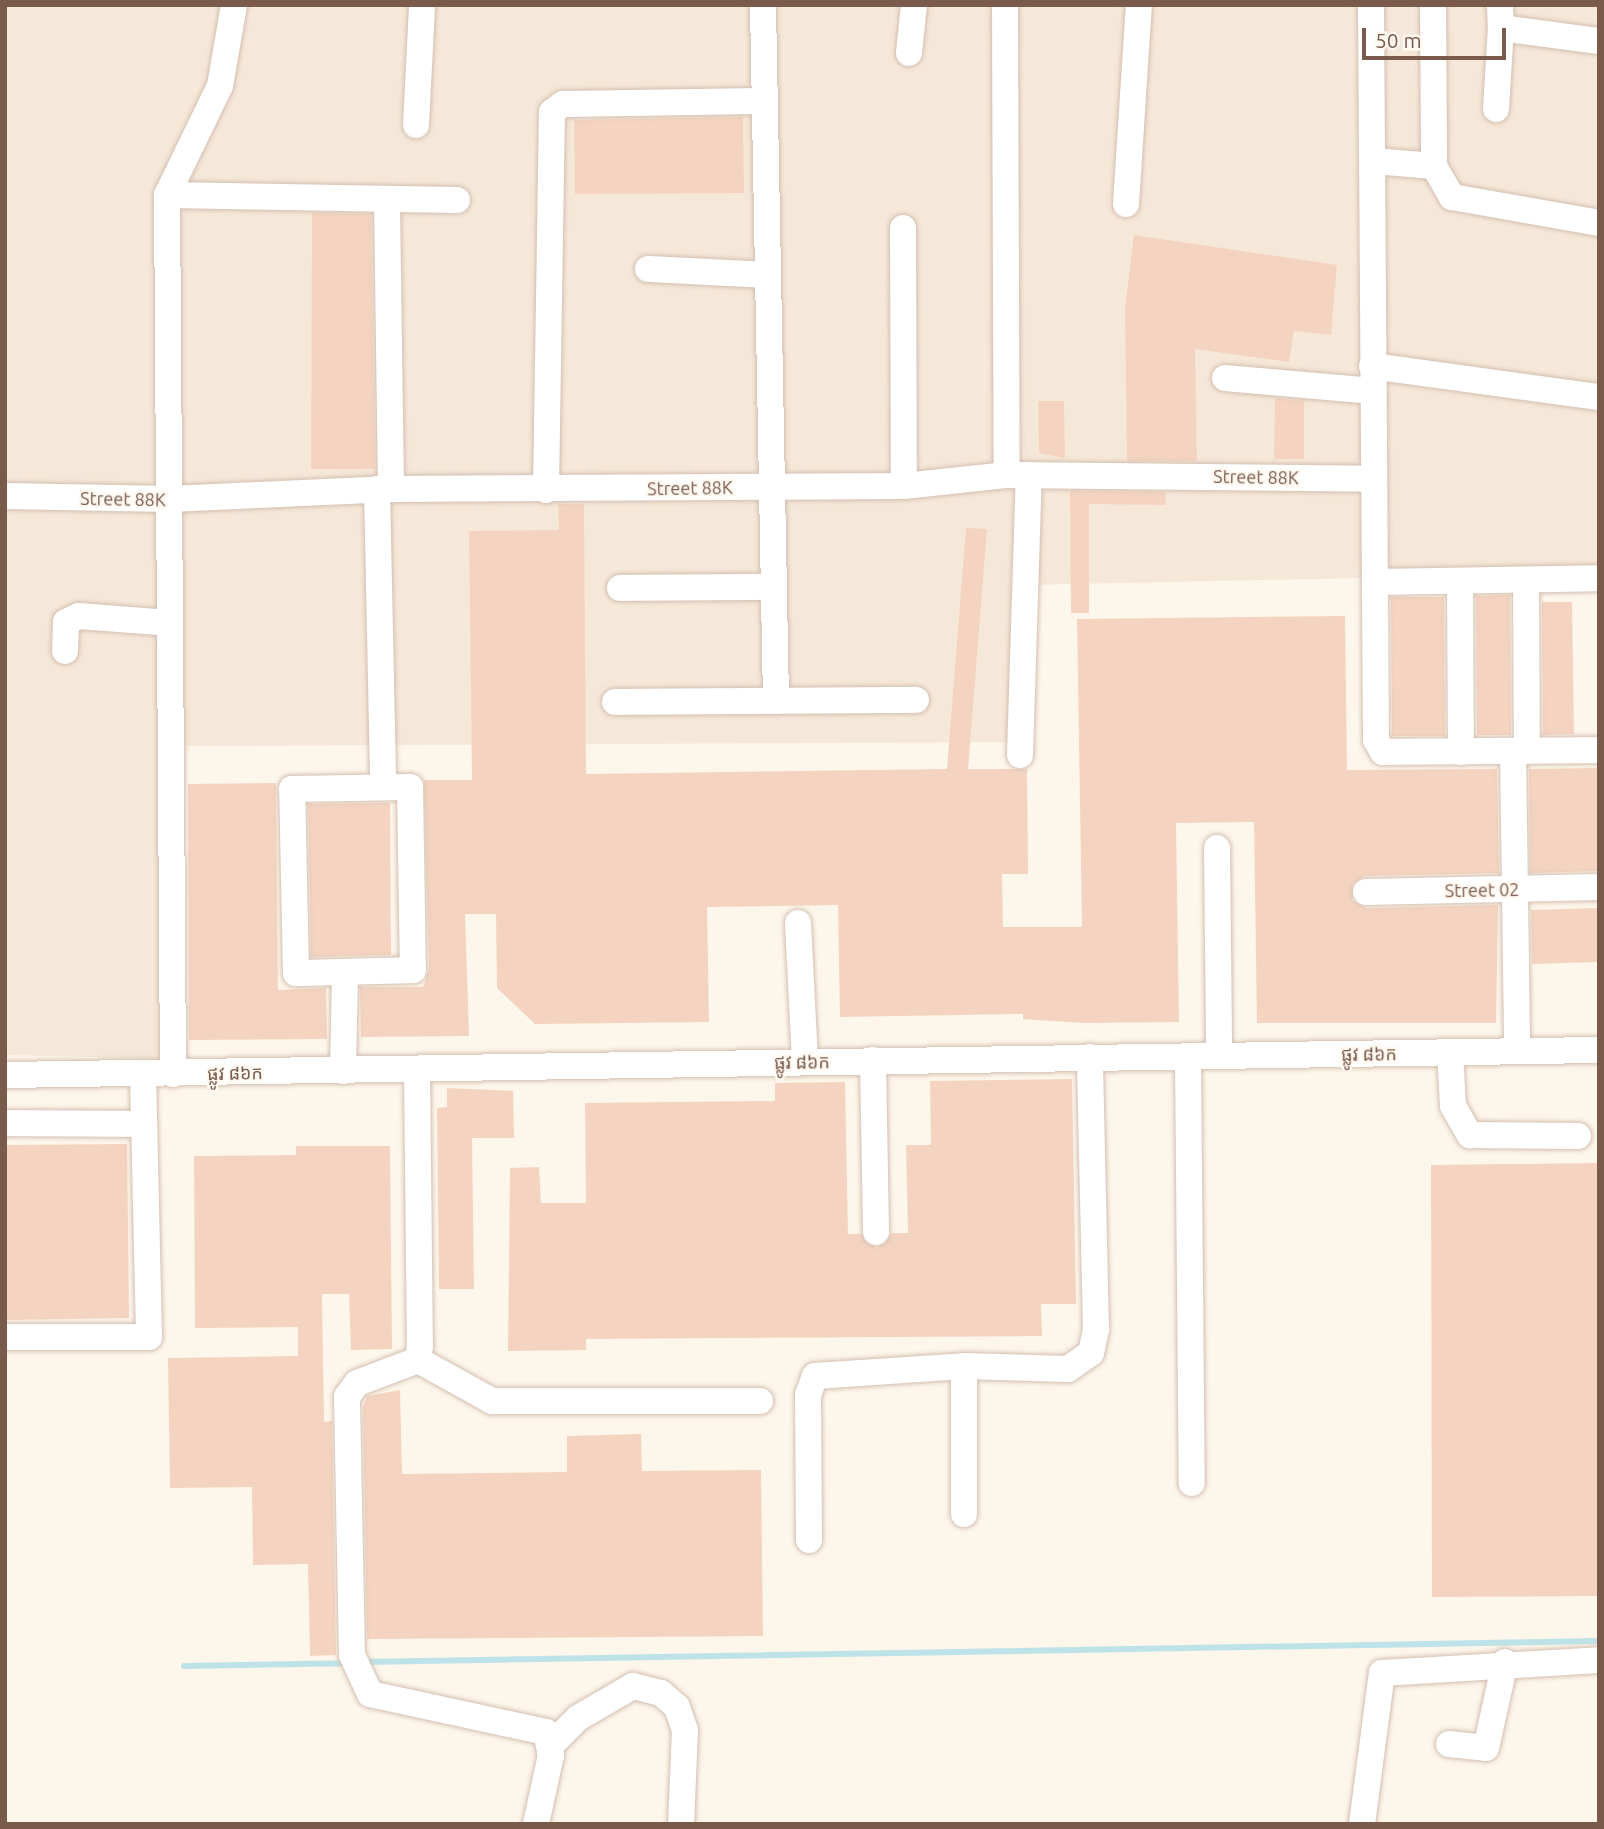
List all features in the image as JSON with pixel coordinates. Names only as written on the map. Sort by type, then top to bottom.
[{"type":"street","points":[[173,1074],[167,195],[220,86],[234,5]]},
{"type":"street","points":[[416,125],[422,5]]},
{"type":"street","points":[[763,5],[765,275],[776,701]]},
{"type":"street","points":[[909,53],[914,5]]},
{"type":"street","points":[[1005,5],[1018,475],[1020,755]]},
{"type":"street","points":[[1126,204],[1139,5]]},
{"type":"street","points":[[1371,5],[1376,740],[1383,752],[1599,750]]},
{"type":"street","points":[[1433,5],[1434,166],[1440,186],[1452,197],[1599,223]]},
{"type":"street","points":[[1496,110],[1501,17],[1599,41]]},
{"type":"street","points":[[546,490],[552,112],[563,104],[762,102]]},
{"type":"street","points":[[1374,161],[1434,166]]},
{"type":"street","points":[[167,195],[387,202],[457,201]]},
{"type":"street","points":[[383,785],[387,202]]},
{"type":"street","points":[[903,228],[904,486]]},
{"type":"street","points":[[648,269],[765,275]]},
{"type":"street","points":[[1225,378],[1373,378],[1599,397]]},
{"type":"street","name":"Street 88K","points":[[5,496],[170,499],[384,489],[904,486],[1018,475],[1374,479]]},
{"type":"street","points":[[1376,582],[1599,578]]},
{"type":"street","points":[[1517,1051],[1515,889],[1526,580]]},
{"type":"street","points":[[1460,581],[1461,752]]},
{"type":"street","points":[[620,588],[771,587]]},
{"type":"street","points":[[65,652],[66,622],[79,616],[169,623]]},
{"type":"street","points":[[615,702],[916,700]]},
{"type":"street","points":[[383,785],[410,790],[413,967],[345,972],[295,970],[292,789],[383,785]]},
{"type":"street","points":[[1217,848],[1219,1056]]},
{"type":"street","name":"Street 02","points":[[1366,892],[1599,887]]},
{"type":"street","points":[[798,923],[805,1062]]},
{"type":"street","points":[[343,1071],[345,972]]},
{"type":"street","name":"ផ្លូវ ៨៦ក","points":[[5,1075],[143,1075],[873,1060],[1599,1050]]},
{"type":"street","points":[[1450,1052],[1453,1106],[1470,1135],[1578,1136]]},
{"type":"street","points":[[1188,1056],[1192,1483]]},
{"type":"street","points":[[810,1540],[808,1395],[815,1376],[964,1366],[1068,1369],[1091,1353],[1096,1329],[1090,1057]]},
{"type":"street","points":[[873,1060],[876,1232]]},
{"type":"street","points":[[417,1069],[418,1360]]},
{"type":"street","points":[[5,1338],[149,1337],[143,1075]]},
{"type":"street","points":[[5,1123],[143,1124]]},
{"type":"street","points":[[552,1744],[545,1732],[370,1694],[353,1662],[347,1397],[357,1383],[418,1360],[492,1401],[760,1401]]},
{"type":"street","points":[[964,1366],[964,1514]]},
{"type":"street","points":[[1362,1824],[1382,1673],[1505,1662],[1599,1660]]},
{"type":"street","points":[[1449,1744],[1486,1748],[1505,1662]]},
{"type":"street","points":[[536,1824],[552,1744],[578,1718],[633,1686],[661,1693],[677,1707],[685,1730],[681,1824]]},
{"type":"shaded area","points":[[5,5],[1599,5],[1599,573],[1025,585],[1020,742],[178,746],[186,1059],[5,1055]]},
{"type":"building","points":[[743,117],[744,193],[575,194],[574,120]]},
{"type":"building","points":[[312,213],[371,214],[375,469],[311,469]]},
{"type":"building","points":[[1134,235],[1337,265],[1331,335],[1294,331],[1289,362],[1195,349],[1197,461],[1127,461],[1125,308]]},
{"type":"building","points":[[1275,398],[1304,401],[1304,459],[1274,459]]},
{"type":"building","points":[[1038,401],[1064,401],[1065,458],[1039,453]]},
{"type":"building","points":[[1070,491],[1165,492],[1166,505],[1089,504],[1089,613],[1071,613]]},
{"type":"building","points":[[558,504],[584,504],[586,774],[947,769],[966,528],[987,529],[968,769],[1027,769],[1028,874],[1002,874],[1003,927],[1082,927],[1077,619],[1345,616],[1347,770],[1497,769],[1499,873],[1365,876],[1353,884],[1352,900],[1366,908],[1498,905],[1496,1023],[1257,1023],[1254,822],[1176,823],[1179,1022],[1083,1023],[1023,1019],[1023,1014],[840,1017],[838,905],[707,907],[709,1022],[535,1024],[497,988],[496,914],[465,914],[469,1036],[361,1037],[360,987],[423,987],[429,970],[424,780],[472,780],[469,531],[559,530]]},
{"type":"building","points":[[1510,595],[1511,735],[1477,735],[1476,596]]},
{"type":"building","points":[[1391,597],[1444,597],[1445,736],[1392,736]]},
{"type":"building","points":[[1542,602],[1572,602],[1574,734],[1543,735]]},
{"type":"building","points":[[1599,768],[1599,871],[1530,873],[1529,769]]},
{"type":"building","points":[[276,783],[278,990],[326,988],[327,1039],[189,1040],[188,784]]},
{"type":"building","points":[[390,803],[391,955],[311,957],[308,804]]},
{"type":"building","points":[[1599,908],[1599,962],[1532,964],[1531,910]]},
{"type":"building","points":[[1072,1079],[1076,1304],[1041,1304],[1042,1336],[586,1339],[586,1350],[508,1351],[510,1168],[539,1167],[541,1203],[586,1203],[585,1103],[775,1101],[775,1083],[845,1082],[848,1234],[861,1234],[877,1248],[892,1233],[908,1233],[906,1145],[931,1145],[930,1081]]},
{"type":"building","points":[[447,1088],[513,1091],[514,1138],[472,1138],[474,1289],[439,1289],[437,1108],[447,1107]]},
{"type":"building","points":[[127,1144],[129,1318],[5,1320],[5,1145]]},
{"type":"building","points":[[296,1146],[390,1146],[392,1349],[351,1350],[349,1294],[322,1294],[324,1422],[332,1421],[336,1655],[310,1656],[308,1564],[253,1565],[252,1487],[170,1488],[168,1358],[298,1356],[298,1327],[195,1328],[194,1156],[296,1155]]},
{"type":"building","points":[[1599,1163],[1599,1596],[1432,1597],[1431,1165]]},
{"type":"building","points":[[400,1390],[402,1474],[567,1472],[567,1436],[641,1434],[642,1471],[761,1470],[763,1636],[367,1639],[363,1407],[367,1396]]},
{"type":"waterway","points":[[362,1662],[1599,1641]]},
{"type":"waterway","points":[[184,1666],[348,1663]]}]
